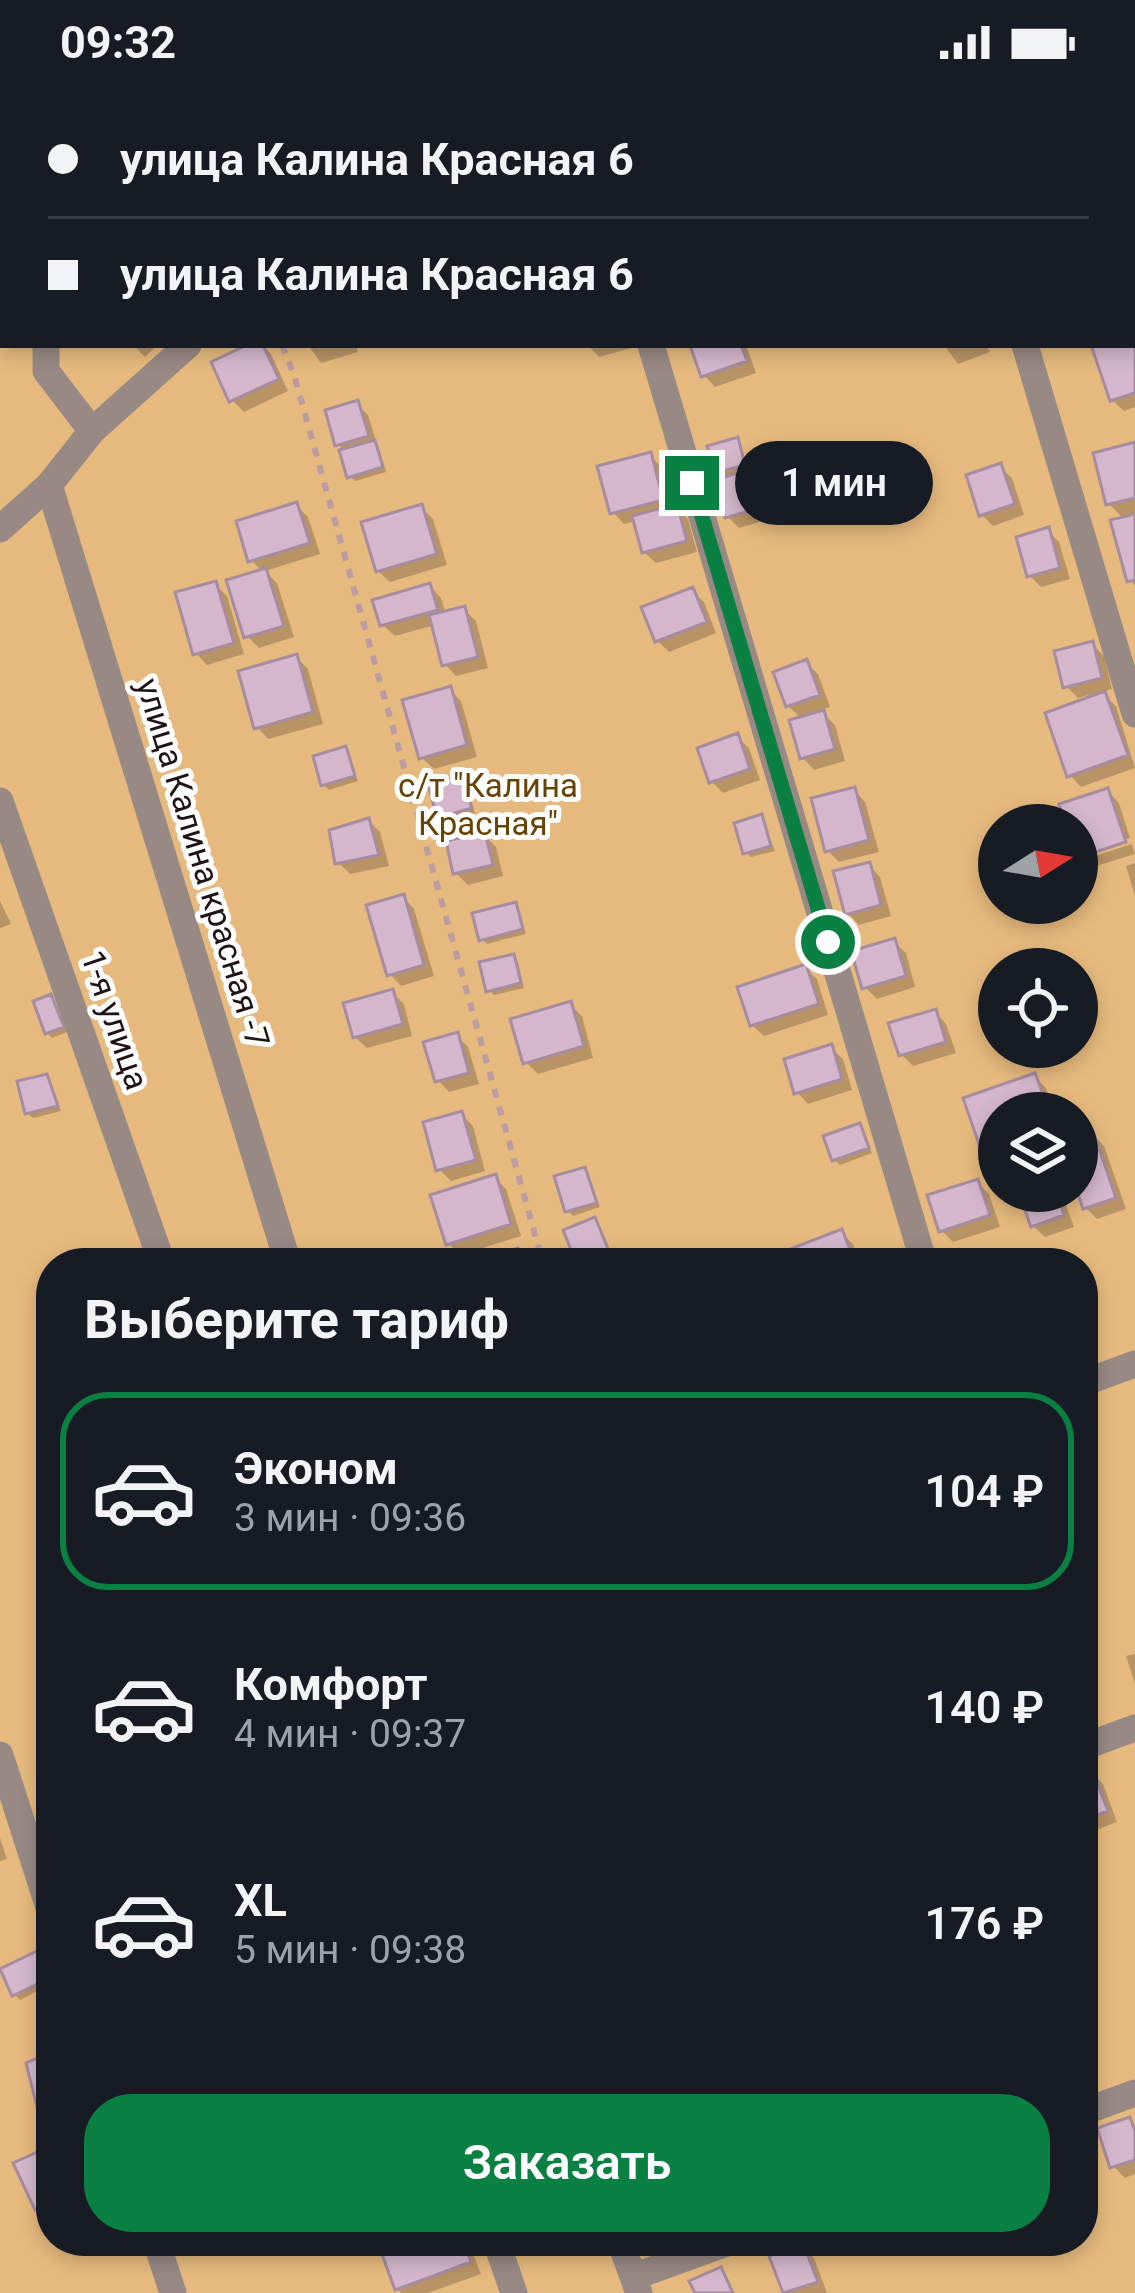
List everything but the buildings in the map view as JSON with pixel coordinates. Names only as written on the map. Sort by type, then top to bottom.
[{"type":"street","points":[[46,348],[46,371],[92,431]]},
{"type":"street","points":[[0,529],[49,485],[92,431],[185,348]]},
{"type":"street","points":[[653,348],[919,1248]]},
{"type":"street","points":[[1026,348],[1135,714]]},
{"type":"street","name":"улица Калина красная -7","points":[[49,485],[283,1248]]},
{"type":"street","name":"1-я улица","points":[[0,801],[157,1248]]},
{"type":"street","points":[[1098,1378],[1135,1364]]},
{"type":"street","points":[[1098,1742],[1135,1728]]},
{"type":"street","points":[[0,1755],[36,1867]]},
{"type":"street","points":[[1098,2107],[1135,2093]]},
{"type":"street","points":[[161,2256],[173,2293]]},
{"type":"street","points":[[501,2256],[514,2293]]},
{"type":"street","points":[[625,2256],[636,2285],[699,2256]]},
{"type":"path","points":[[283,348],[539,1248]]},
{"type":"green space","name":"с/т \"Калина Красная\"","points":[[0,348],[1135,348],[1135,2293],[0,2293]]},
{"type":"route","points":[[692,483],[828,942]]}]
